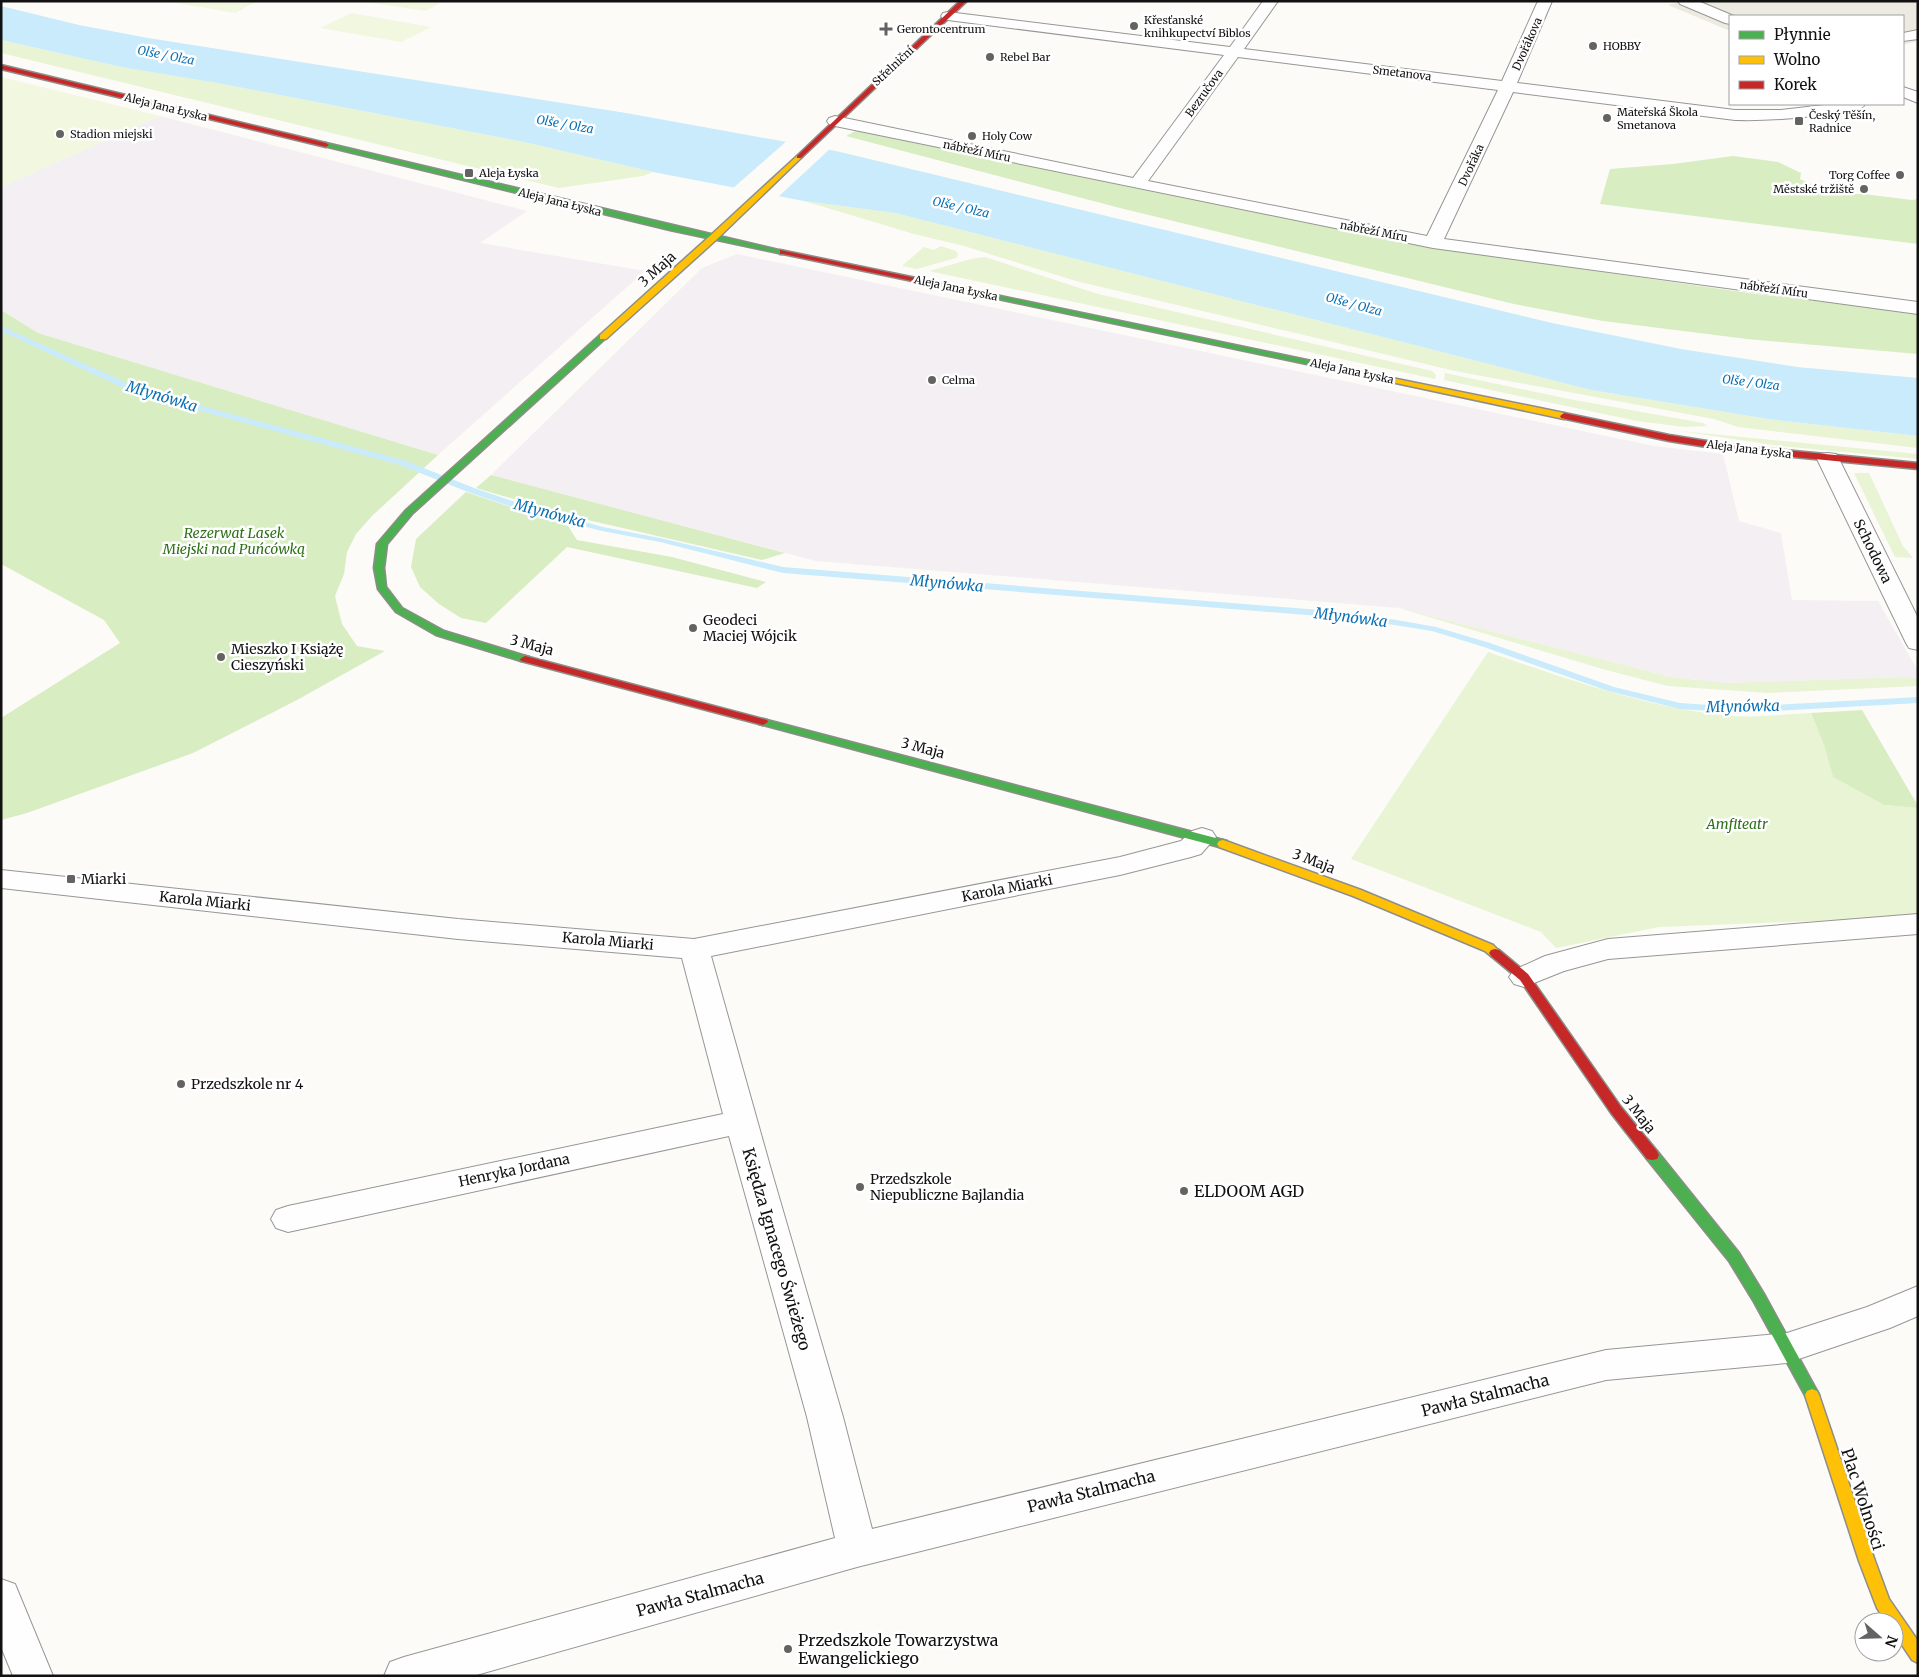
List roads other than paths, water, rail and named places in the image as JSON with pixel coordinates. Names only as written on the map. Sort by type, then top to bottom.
[{"type":"street","name":"Střelniční","points":[[737,214],[964,1]]},
{"type":"street","name":"Bezručova","points":[[1137,184],[1271,1]]},
{"type":"street","name":"Dvořákova","points":[[1508,86],[1545,1]]},
{"type":"street","points":[[1690,3],[1714,1]]},
{"type":"street","points":[[1690,3],[1729,20]]},
{"type":"street","name":"Smetanova","points":[[948,16],[1735,116],[1786,116],[1816,113],[1852,105]]},
{"type":"street","points":[[1904,37],[1918,34]]},
{"type":"street","name":"Aleja Jana Łyska","points":[[1,67],[714,238],[1669,438],[1732,448],[1828,459],[1918,466]]},
{"type":"street","name":"Dvořáka","points":[[1433,243],[1508,86]]},
{"type":"street","name":"nábřeží Míru","points":[[829,127],[1137,184],[1433,243],[1918,308]]},
{"type":"street","name":"3 Maja","points":[[737,214],[714,238],[409,512],[382,544],[379,568],[381,587],[398,610],[440,633],[509,655],[1202,837],[1262,857],[1446,929],[1489,948],[1524,977],[1616,1110],[1734,1257],[1760,1298],[1787,1348]]},
{"type":"street","name":"Schodowa","points":[[1828,459],[1918,643]]},
{"type":"street","name":"Karola Miarki","points":[[1,879],[458,928],[694,949],[1120,866],[1191,848],[1202,837]]},
{"type":"street","points":[[1524,977],[1555,963],[1608,949],[1918,924]]},
{"type":"street","name":"Księdza Ignacego Świeżego","points":[[694,949],[740,1122],[814,1378],[850,1513],[857,1550]]},
{"type":"street","name":"Henryka Jordana","points":[[288,1219],[740,1122]]},
{"type":"street","name":"Pawła Stalmacha","points":[[404,1676],[857,1550],[1606,1365],[1787,1348],[1878,1318],[1918,1300]]},
{"type":"street","name":"Plac Wolności","points":[[1787,1348],[1814,1399],[1867,1562],[1883,1603],[1918,1655]]},
{"type":"street","points":[[1,1597],[33,1676]]},
{"type":"water","name":"Olše / Olza","points":[[1,6],[79,25],[148,38],[626,113],[836,151],[1552,323],[1681,349],[1797,367],[1918,378],[1918,436],[1768,419],[1591,390],[895,213],[804,201],[653,172],[524,142],[217,83],[121,67],[1,40]]},
{"type":"waterway","name":"Młynówka","points":[[1,328],[137,391],[403,463],[471,490],[527,509],[602,529],[660,540],[783,570],[1357,616],[1433,629],[1487,645],[1611,689],[1680,706],[1739,710],[1918,700]]},
{"type":"place","name":"Křesťanské knihkupectví Biblos","points":[[1134,26]]},
{"type":"place","name":"Gerontocentrum","points":[[886,29]]},
{"type":"place","name":"HOBBY","points":[[1593,46]]},
{"type":"place","name":"Rebel Bar","points":[[990,57]]},
{"type":"place","name":"Mateřská Škola Smetanova","points":[[1607,118]]},
{"type":"place","name":"Český Těšín, Radnice","points":[[1799,121]]},
{"type":"place","name":"Stadion miejski","points":[[60,134]]},
{"type":"place","name":"Holy Cow","points":[[972,136]]},
{"type":"place","name":"Aleja Łyska","points":[[469,173]]},
{"type":"place","name":"Torg Coffee","points":[[1900,175]]},
{"type":"place","name":"Městské tržiště","points":[[1864,189]]},
{"type":"place","name":"Celma","points":[[932,380]]},
{"type":"place","name":"Geodeci Maciej Wójcik","points":[[693,628]]},
{"type":"place","name":"Mieszko I Książę Cieszyński","points":[[221,657]]},
{"type":"place","name":"Miarki","points":[[71,879]]},
{"type":"place","name":"Przedszkole nr 4","points":[[181,1084]]},
{"type":"place","name":"Przedszkole Niepubliczne Bajlandia","points":[[860,1187]]},
{"type":"place","name":"ELDOOM AGD","points":[[1184,1191]]},
{"type":"place","name":"Przedszkole Towarzystwa Ewangelickiego","points":[[788,1649]]},
{"type":"park label","name":"Rezerwat Lasek Miejski nad Puńcówką","points":[[234,542]]},
{"type":"park label","name":"Amfiteatr","points":[[1737,824]]}]
